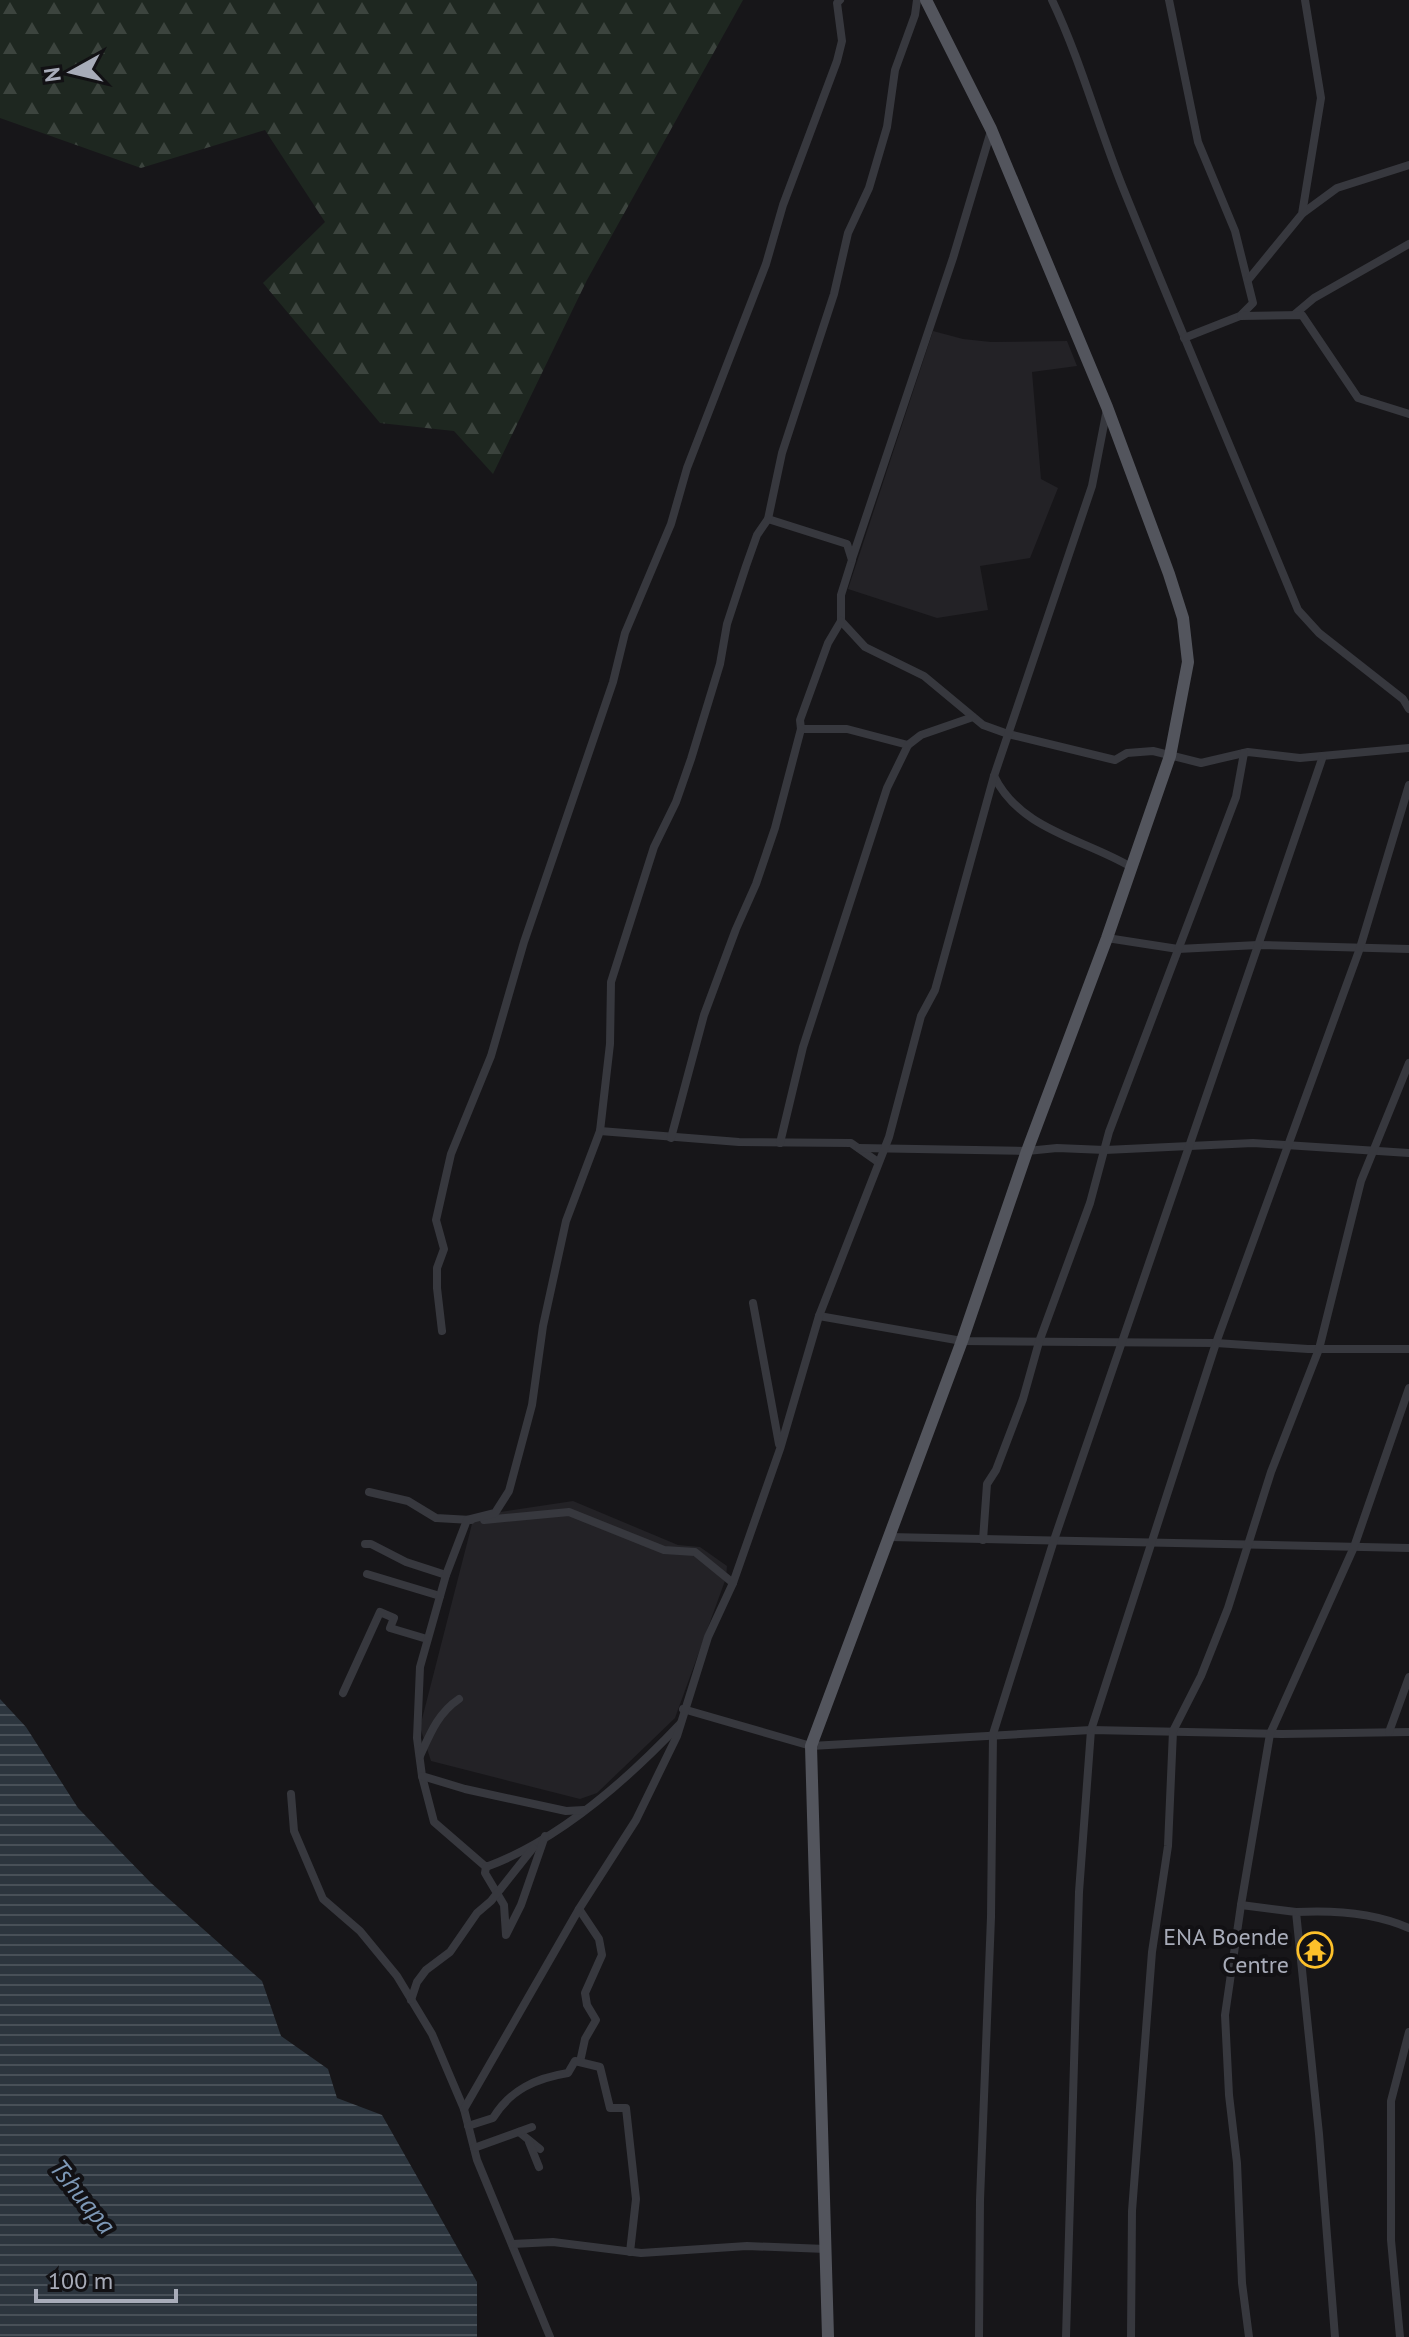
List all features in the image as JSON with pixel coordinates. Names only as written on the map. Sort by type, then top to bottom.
[{"type":"main road","points":[[828,2337],[811,1746],[962,1341],[1027,1151],[1107,938],[1170,756],[1188,662],[1183,618],[1107,407],[991,129],[926,0]]},
{"type":"street","points":[[442,1331],[437,1268],[444,1249],[436,1220],[451,1154],[491,1056],[524,942],[613,682],[625,633],[671,524],[687,468],[766,264],[811,123],[837,61],[842,41],[837,3],[840,0]]},
{"type":"street","points":[[467,1520],[495,1513],[509,1491],[532,1405],[543,1326],[566,1221],[600,1131],[610,1044],[611,982],[654,847],[687,771],[746,566],[757,535],[768,519],[782,453],[834,294],[848,233],[869,188],[887,127],[895,70],[915,15],[917,0]]},
{"type":"street","points":[[1052,0],[1068,33],[1104,142],[1298,610],[1319,633],[1403,699],[1409,709]]},
{"type":"street","points":[[1169,0],[1198,142],[1235,231],[1248,280],[1253,303],[1240,316]]},
{"type":"street","points":[[1302,214],[1321,98],[1305,0]]},
{"type":"street","points":[[671,1138],[704,1015],[772,836],[801,729],[800,720],[828,643],[841,621],[841,595],[953,258],[991,129]]},
{"type":"street","points":[[1248,280],[1302,214],[1337,188],[1409,165]]},
{"type":"street","points":[[1295,315],[1314,298],[1409,244]]},
{"type":"street","points":[[1184,338],[1240,316],[1302,315],[1358,398],[1409,414]]},
{"type":"street","points":[[464,2109],[579,1909],[636,1820],[677,1736],[708,1637],[733,1583],[780,1449],[819,1316],[885,1147],[921,1016],[935,990],[994,776],[1092,486],[1107,407]]},
{"type":"street","points":[[768,519],[847,544],[852,560]]},
{"type":"street","points":[[841,621],[865,647],[924,676],[983,725],[1115,760],[1127,753],[1153,751],[1201,763],[1244,753],[1300,758],[1409,748]]},
{"type":"street","points":[[780,1143],[803,1047],[887,788],[908,745],[921,735],[973,717]]},
{"type":"street","points":[[801,729],[847,729],[908,745]]},
{"type":"street","points":[[983,1540],[987,1484],[996,1470],[1023,1399],[1039,1342],[1090,1203],[1105,1150],[1236,797],[1244,753]]},
{"type":"street","points":[[979,2337],[979,2231],[991,1917],[993,1734],[1054,1540],[1323,756]]},
{"type":"street","points":[[994,776],[1001,791],[1019,810],[1043,827],[1131,867]]},
{"type":"street","points":[[1066,2337],[1079,1892],[1091,1730],[1216,1343],[1360,948],[1409,785]]},
{"type":"street","points":[[1107,938],[1178,949],[1258,945],[1409,949]]},
{"type":"street","points":[[1131,2337],[1132,2211],[1152,1952],[1168,1846],[1173,1731],[1201,1676],[1228,1608],[1271,1472],[1319,1349],[1361,1181],[1409,1063]]},
{"type":"street","points":[[600,1131],[671,1138],[851,1143],[878,1162]]},
{"type":"street","points":[[859,1148],[1027,1151],[1253,1143],[1409,1153]]},
{"type":"street","points":[[753,1303],[780,1449]]},
{"type":"street","points":[[819,1316],[962,1341],[1216,1343],[1319,1349],[1409,1349]]},
{"type":"street","points":[[1249,2337],[1242,2283],[1237,2163],[1229,2095],[1225,2015],[1241,1905],[1270,1734],[1354,1547],[1409,1388]]},
{"type":"street","points":[[369,1492],[408,1501],[436,1518],[467,1520],[569,1512],[664,1550],[695,1552],[733,1583]]},
{"type":"street","points":[[467,1520],[427,1639],[419,1683],[417,1738],[422,1776],[434,1822],[486,1867]]},
{"type":"street","points":[[889,1537],[1409,1548]]},
{"type":"street","points":[[365,1544],[446,1575]]},
{"type":"street","points":[[367,1574],[440,1596]]},
{"type":"street","points":[[343,1693],[380,1612],[394,1618],[390,1628],[427,1639]]},
{"type":"street","points":[[1389,1732],[1409,1677]]},
{"type":"street","points":[[419,1757],[437,1720],[448,1706],[459,1699]]},
{"type":"street","points":[[683,1709],[811,1746],[1091,1730],[1270,1734],[1409,1732]]},
{"type":"street","points":[[486,1867],[514,1857],[584,1810],[643,1763],[680,1724]]},
{"type":"street","points":[[422,1776],[465,1789],[566,1811],[584,1810]]},
{"type":"street","points":[[291,1794],[294,1831],[323,1899],[360,1931],[397,1976],[432,2034],[464,2109],[474,2148],[550,2337]]},
{"type":"street","points":[[486,1867],[485,1873],[504,1905],[506,1935],[542,1839]]},
{"type":"street","points":[[411,2000],[417,1982],[426,1970],[450,1952],[477,1913],[542,1839]]},
{"type":"street","points":[[1241,1905],[1296,1912],[1328,1911],[1395,1922],[1409,1928]]},
{"type":"street","points":[[579,1909],[599,1939],[602,1955],[585,1993],[587,2005],[596,2020],[585,2039],[580,2062]]},
{"type":"street","points":[[1296,1912],[1319,2134],[1335,2337]]},
{"type":"street","points":[[1400,2337],[1391,2240],[1391,2101],[1409,2032]]},
{"type":"street","points":[[468,2126],[493,2118],[515,2091],[547,2076],[568,2073],[575,2061],[600,2067],[610,2108],[626,2108],[636,2199],[630,2252]]},
{"type":"street","points":[[474,2148],[532,2127]]},
{"type":"street","points":[[519,2132],[540,2149]]},
{"type":"street","points":[[529,2141],[539,2167]]},
{"type":"street","points":[[512,2244],[553,2242],[630,2252],[747,2246],[826,2249]]},
{"type":"shaded area","points":[[933,331],[991,342],[1067,341],[1077,366],[1032,372],[1041,479],[1058,488],[1030,558],[980,566],[988,610],[937,618],[848,589]]},
{"type":"shaded area","points":[[573,1501],[678,1545],[700,1547],[727,1566],[726,1578],[675,1718],[597,1793],[580,1799],[431,1761],[420,1727],[474,1516]]},
{"type":"green space","points":[[0,0],[743,0],[587,280],[493,474],[454,431],[380,423],[263,283],[325,222],[265,130],[141,168],[0,118]]},
{"type":"water","name":"Tshuapa","points":[[0,1699],[26,1727],[78,1808],[151,1883],[262,1981],[281,2036],[328,2069],[337,2098],[382,2115],[477,2282],[477,2337],[0,2337]]},
{"type":"place","name":"ENA Boende Centre","points":[[1315,1950]]}]
